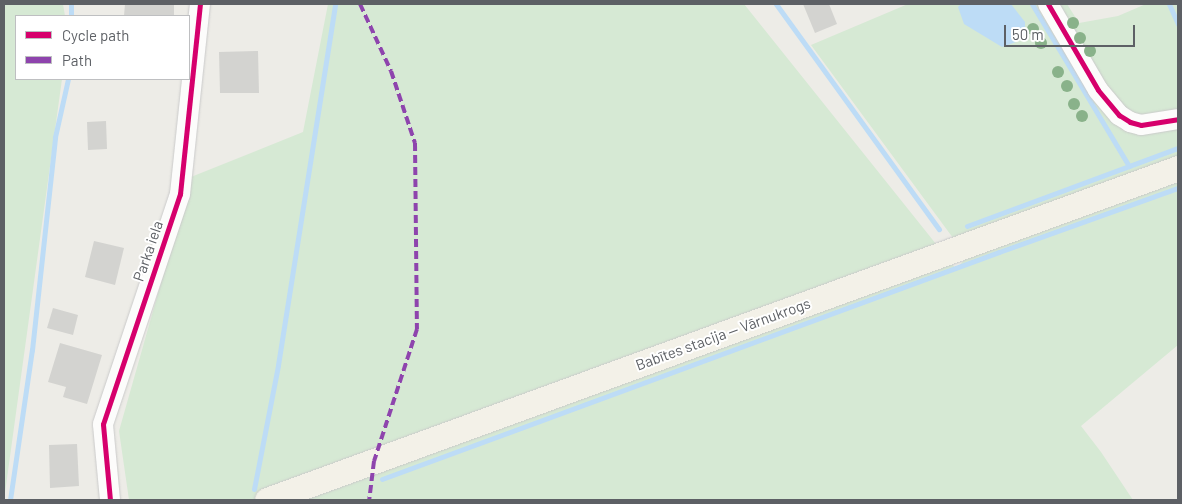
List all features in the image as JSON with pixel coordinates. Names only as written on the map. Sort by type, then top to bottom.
[{"type":"main road","name":"Babītes stacija — Vārnukrogs","points":[[267,500],[1178,168]]},
{"type":"street","name":"Parka iela","points":[[110,500],[103,424],[180,194],[200,4]]},
{"type":"street","points":[[1048,4],[1098,90],[1119,115],[1130,122],[1141,125],[1178,119]]},
{"type":"green space","points":[[4,4],[63,4],[65,15],[15,15],[15,80],[62,80],[4,500]]},
{"type":"green space","points":[[328,4],[744,4],[956,269],[967,257],[811,45],[908,4],[1067,4],[1079,23],[1118,16],[1146,4],[1178,4],[1178,345],[1081,426],[1133,500],[129,500],[119,431],[191,177],[303,132]]},
{"type":"water","points":[[961,4],[1011,4],[1025,22],[1025,33],[1016,42],[1002,47],[964,24],[958,7]]},
{"type":"building","points":[[125,4],[174,4],[174,15],[124,15]]},
{"type":"building","points":[[803,4],[829,4],[837,24],[815,33]]},
{"type":"building","points":[[258,51],[259,93],[220,93],[219,52]]},
{"type":"building","points":[[106,121],[107,149],[88,150],[87,122]]},
{"type":"building","points":[[94,241],[124,248],[115,285],[85,277]]},
{"type":"building","points":[[53,308],[78,315],[73,335],[47,328]]},
{"type":"building","points":[[60,343],[102,355],[87,404],[63,397],[66,387],[48,382]]},
{"type":"building","points":[[77,444],[79,486],[50,488],[49,445]]},
{"type":"waterway","points":[[71,4],[71,15]]},
{"type":"waterway","points":[[254,489],[278,365],[335,4]]},
{"type":"waterway","points":[[776,4],[939,229]]},
{"type":"waterway","points":[[1032,4],[1129,166]]},
{"type":"waterway","points":[[1169,4],[1178,24]]},
{"type":"waterway","points":[[10,500],[32,350],[55,137],[68,80]]},
{"type":"waterway","points":[[967,226],[1178,148]]},
{"type":"waterway","points":[[382,479],[1178,188]]},
{"type":"marked path","points":[[360,4],[391,71],[415,143],[417,329],[374,461],[369,500]]},
{"type":"cycle path","points":[[110,500],[103,424],[180,194],[200,4]]},
{"type":"cycle path","points":[[1048,4],[1098,90],[1119,115],[1130,122],[1141,125],[1178,119]]}]
